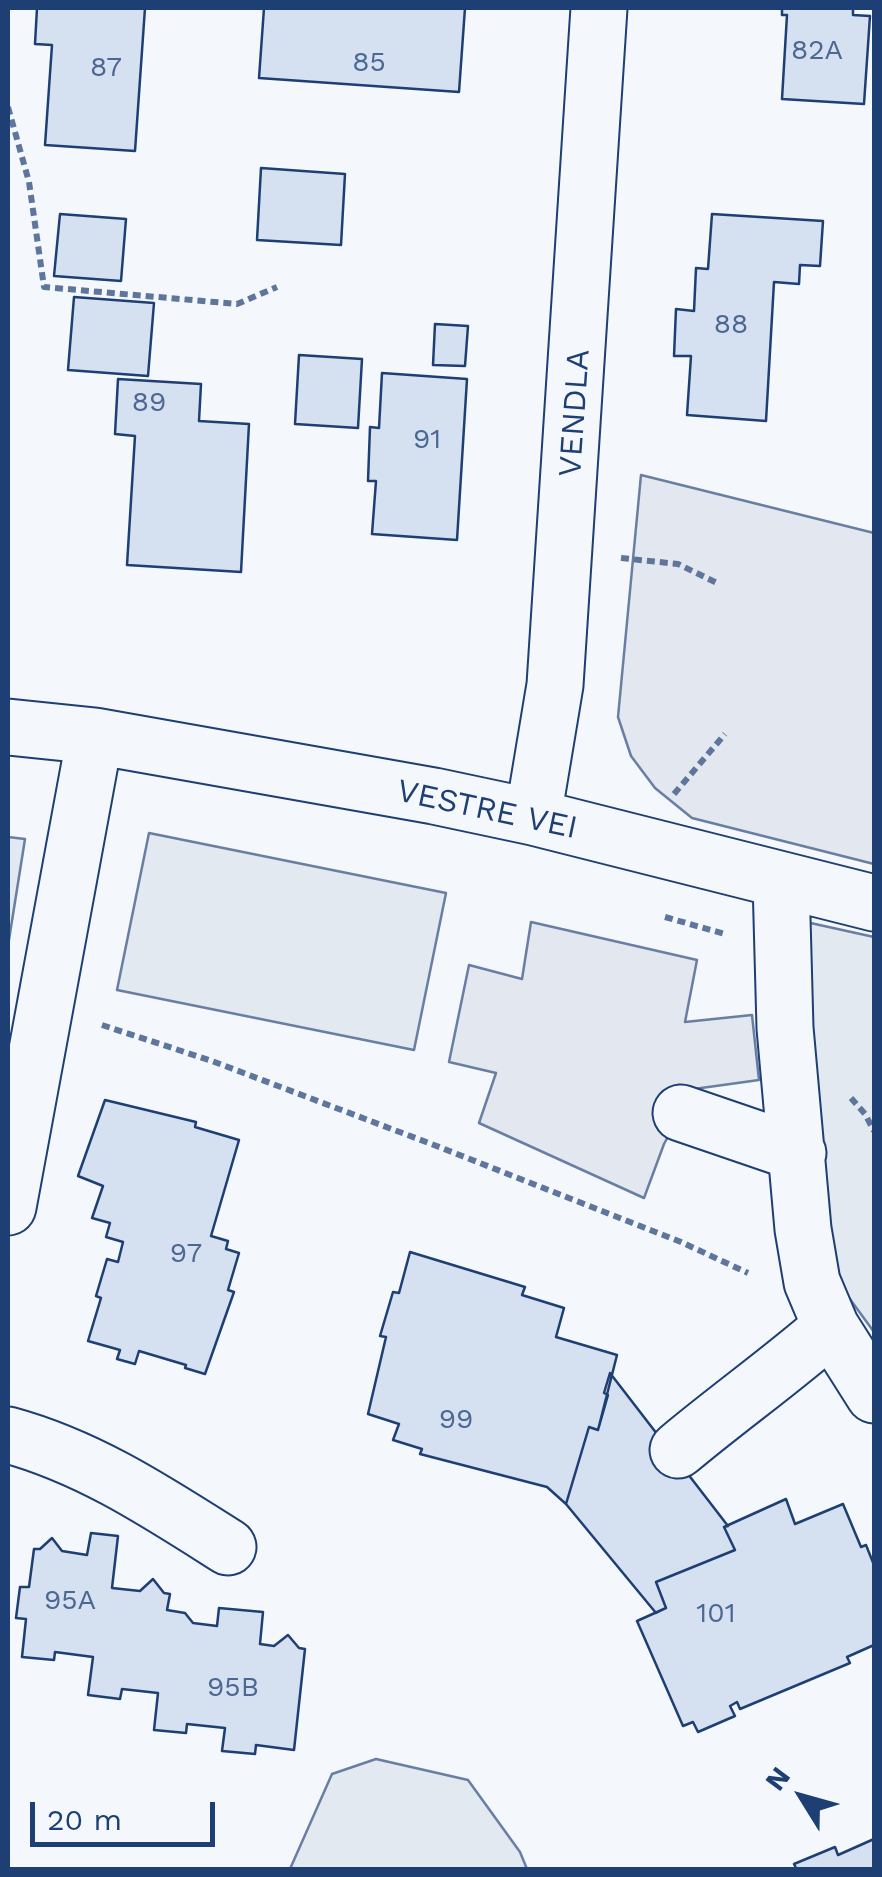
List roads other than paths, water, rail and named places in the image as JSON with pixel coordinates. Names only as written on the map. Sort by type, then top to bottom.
[{"type":"street","name":"VENDLA","points":[[533,817],[555,685],[599,8]]},
{"type":"street","name":"VESTRE VEI","points":[[8,727],[95,736],[533,817],[874,903]]},
{"type":"street","points":[[8,1206],[95,736]]},
{"type":"street","points":[[781,881],[786,1028],[812,1282],[832,1327],[874,1395]]},
{"type":"street","points":[[681,1114],[798,1153]]},
{"type":"street","points":[[678,1450],[832,1327]]},
{"type":"street","points":[[8,1435],[51,1446],[131,1486],[228,1546]]}]
